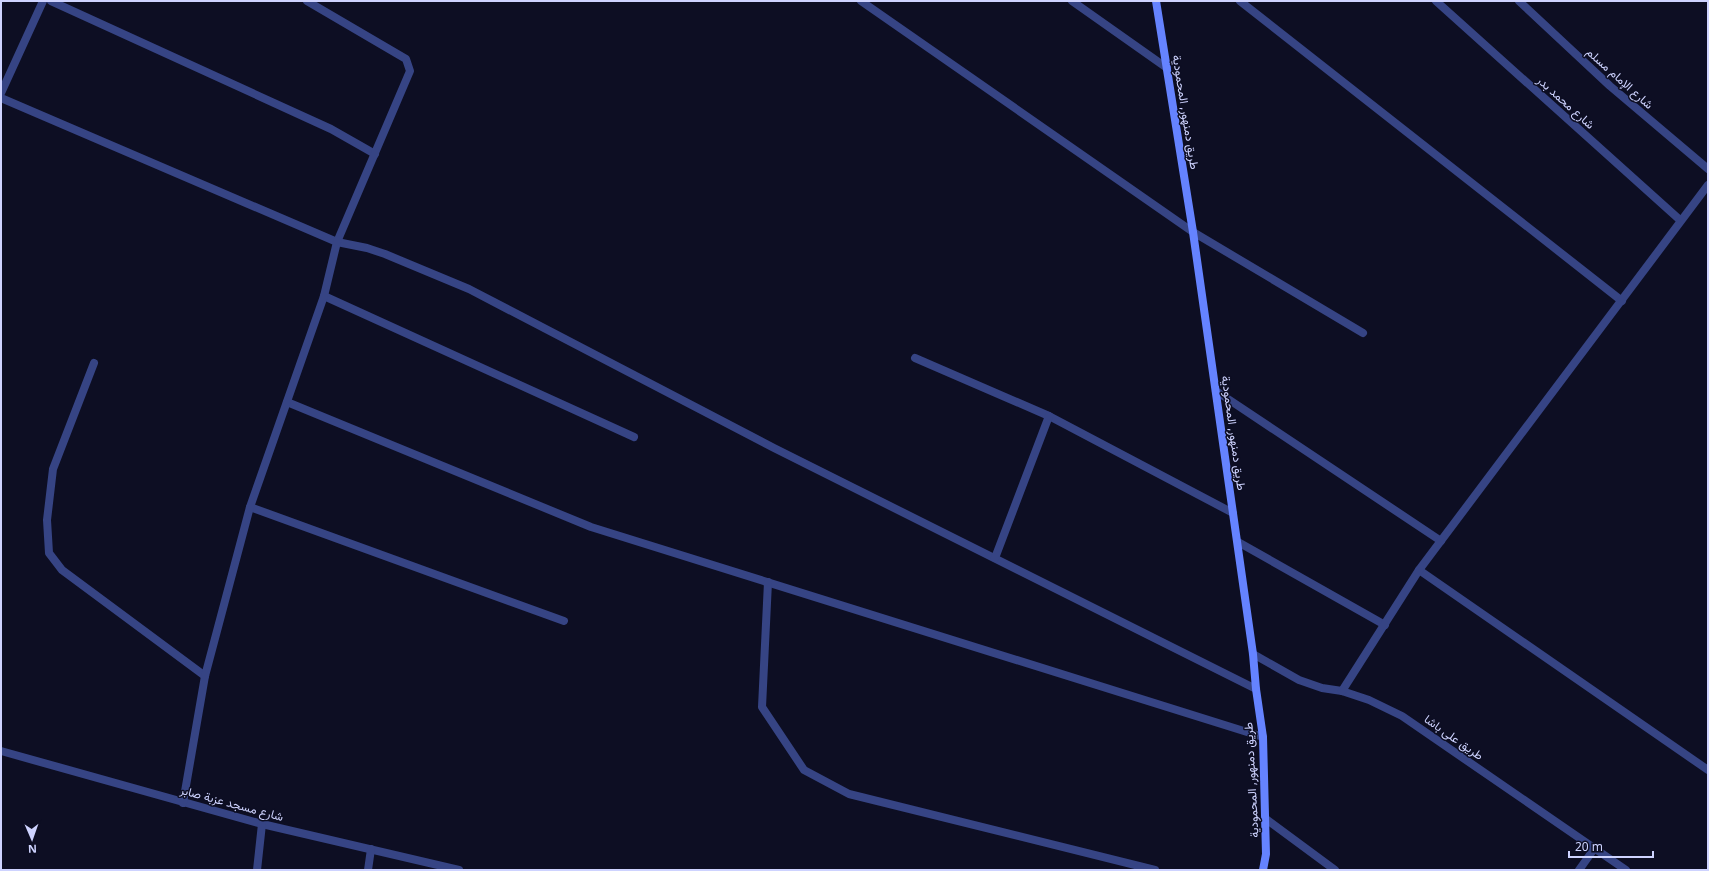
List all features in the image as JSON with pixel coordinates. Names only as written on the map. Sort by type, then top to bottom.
[{"type":"main road","name":"طريق دمنهور, المحمودية","points":[[1156,1],[1193,232],[1253,654],[1263,737],[1266,819],[1266,854],[1263,870]]},
{"type":"street","points":[[1,93],[43,1]]},
{"type":"street","points":[[51,1],[331,130],[375,154]]},
{"type":"street","points":[[183,803],[205,676],[250,507],[324,296],[337,242],[410,71],[406,59],[307,1]]},
{"type":"street","points":[[861,1],[1193,232],[1363,333]]},
{"type":"street","points":[[1072,1],[1167,68]]},
{"type":"street","points":[[1240,1],[1622,301]]},
{"type":"street","name":"شارع محمد بدر","points":[[1436,1],[1680,220]]},
{"type":"street","name":"شارع الإمام مسلم","points":[[1519,1],[1610,86],[1708,169]]},
{"type":"street","points":[[1,98],[337,242],[367,248],[384,254],[469,289],[774,448],[1256,688]]},
{"type":"street","points":[[1342,691],[1419,570],[1622,301],[1680,220],[1708,185]]},
{"type":"street","points":[[324,296],[634,437]]},
{"type":"street","points":[[915,358],[1049,416],[1233,513]]},
{"type":"street","points":[[94,362],[53,468],[47,520],[49,553],[62,570],[205,676]]},
{"type":"street","points":[[1216,391],[1441,541]]},
{"type":"street","points":[[287,402],[591,527],[1263,737]]},
{"type":"street","points":[[995,558],[1049,416]]},
{"type":"street","points":[[250,507],[564,621]]},
{"type":"street","points":[[1238,542],[1384,625]]},
{"type":"street","points":[[1419,570],[1708,770]]},
{"type":"street","points":[[768,582],[762,707],[804,770],[849,794],[1155,870]]},
{"type":"street","name":"طريق على باشا","points":[[1253,654],[1299,680],[1322,688],[1342,691],[1369,700],[1402,716],[1626,870]]},
{"type":"street","name":"شارع مسجد عزبة صابر","points":[[1,751],[262,824],[459,870]]},
{"type":"street","points":[[1266,819],[1336,870]]},
{"type":"street","points":[[257,870],[262,824]]},
{"type":"street","points":[[1579,870],[1594,849]]},
{"type":"street","points":[[368,870],[370,850]]}]
